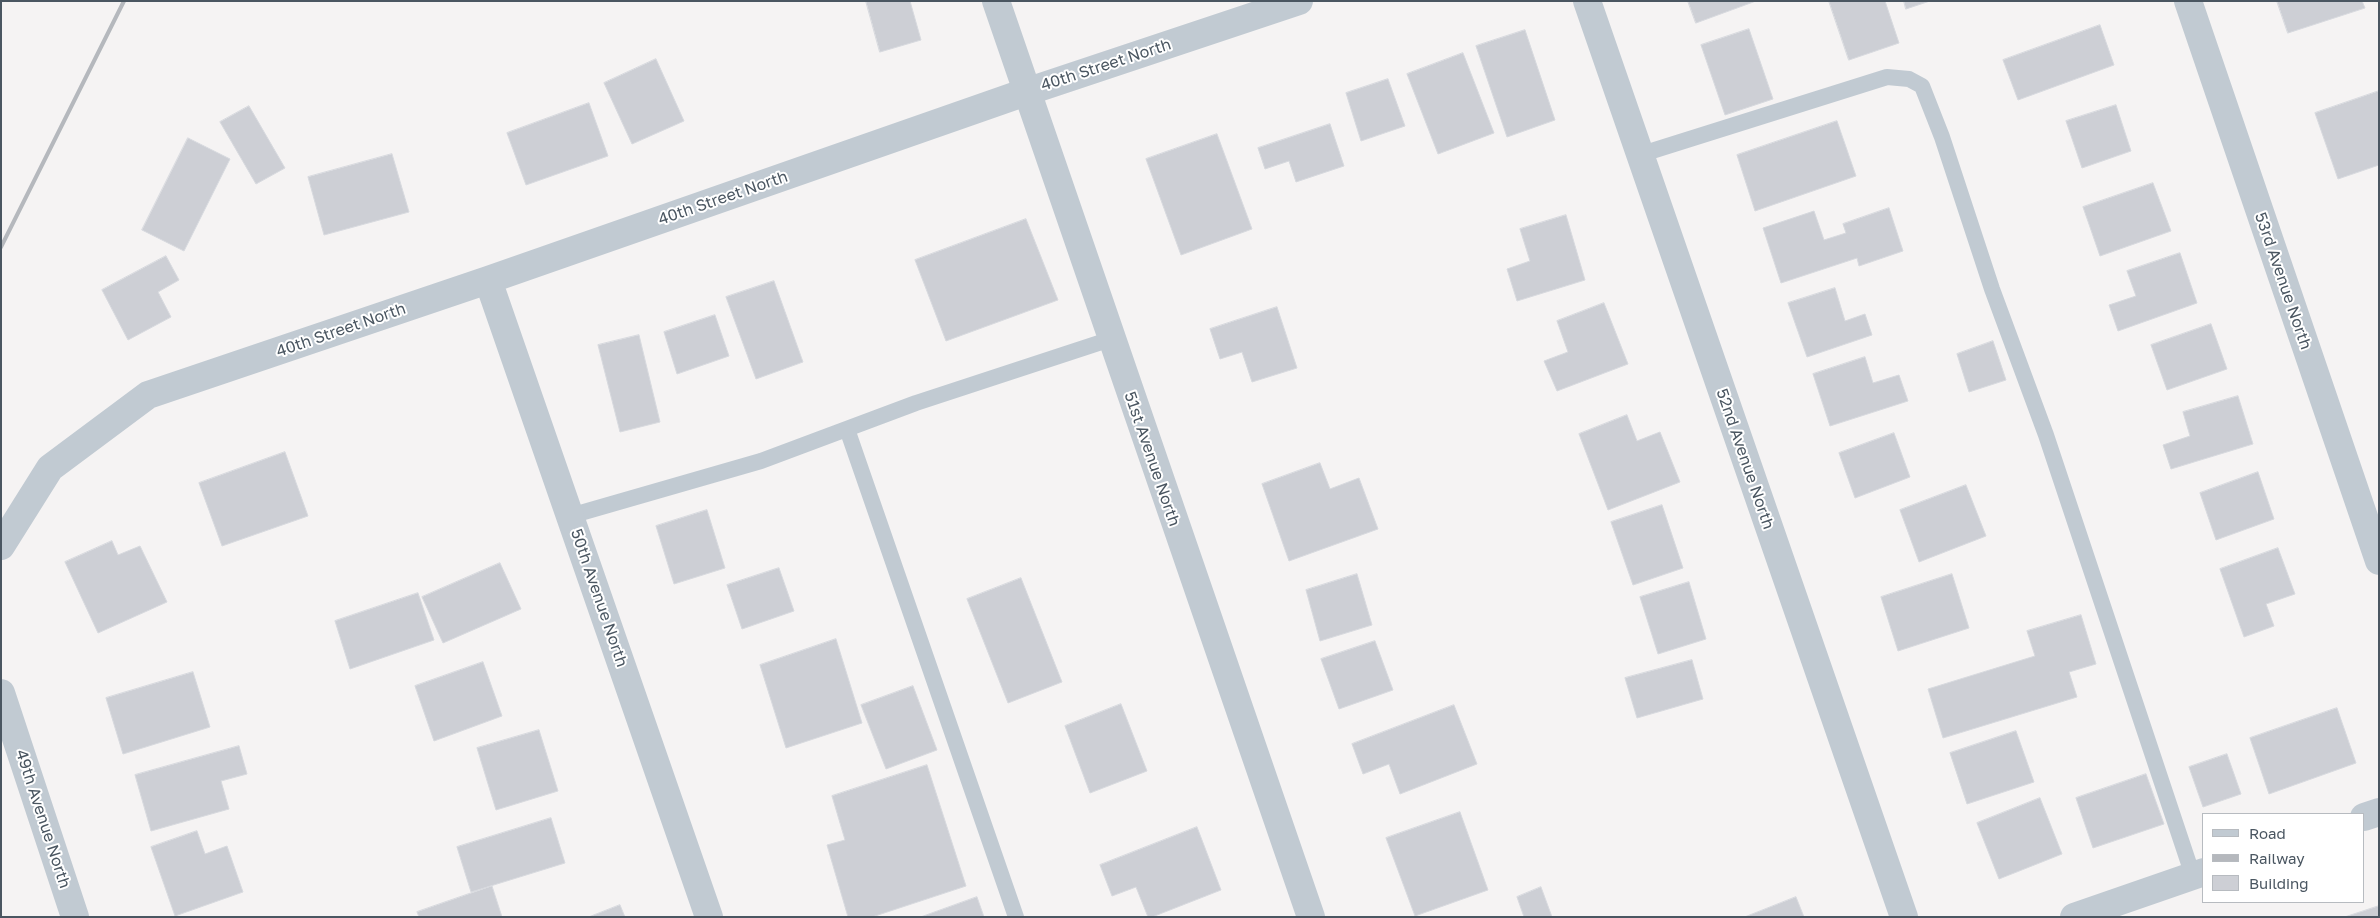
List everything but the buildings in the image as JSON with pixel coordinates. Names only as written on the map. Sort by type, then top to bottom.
[{"type":"street","name":"51st Avenue North","points":[[996,1],[1311,917]]},
{"type":"street","name":"40th Street North","points":[[1,546],[50,468],[148,395],[488,280],[1026,92],[1299,1]]},
{"type":"street","name":"52nd Avenue North","points":[[1587,1],[1904,917]]},
{"type":"street","name":"53rd Avenue North","points":[[2188,1],[2379,561]]},
{"type":"street","name":"50th Avenue North","points":[[488,280],[709,917]]},
{"type":"street","name":"49th Avenue North","points":[[1,693],[75,917]]},
{"type":"street","points":[[2365,817],[2379,812]]},
{"type":"street","points":[[2074,917],[2198,874]]},
{"type":"lane","points":[[1640,155],[1886,76],[1909,78],[1922,86],[1942,137],[1992,289],[2046,435],[2198,874]]},
{"type":"lane","points":[[570,516],[761,461],[916,402],[1111,339]]},
{"type":"lane","points":[[847,429],[1016,917]]},
{"type":"railway","points":[[1,247],[124,1]]}]
